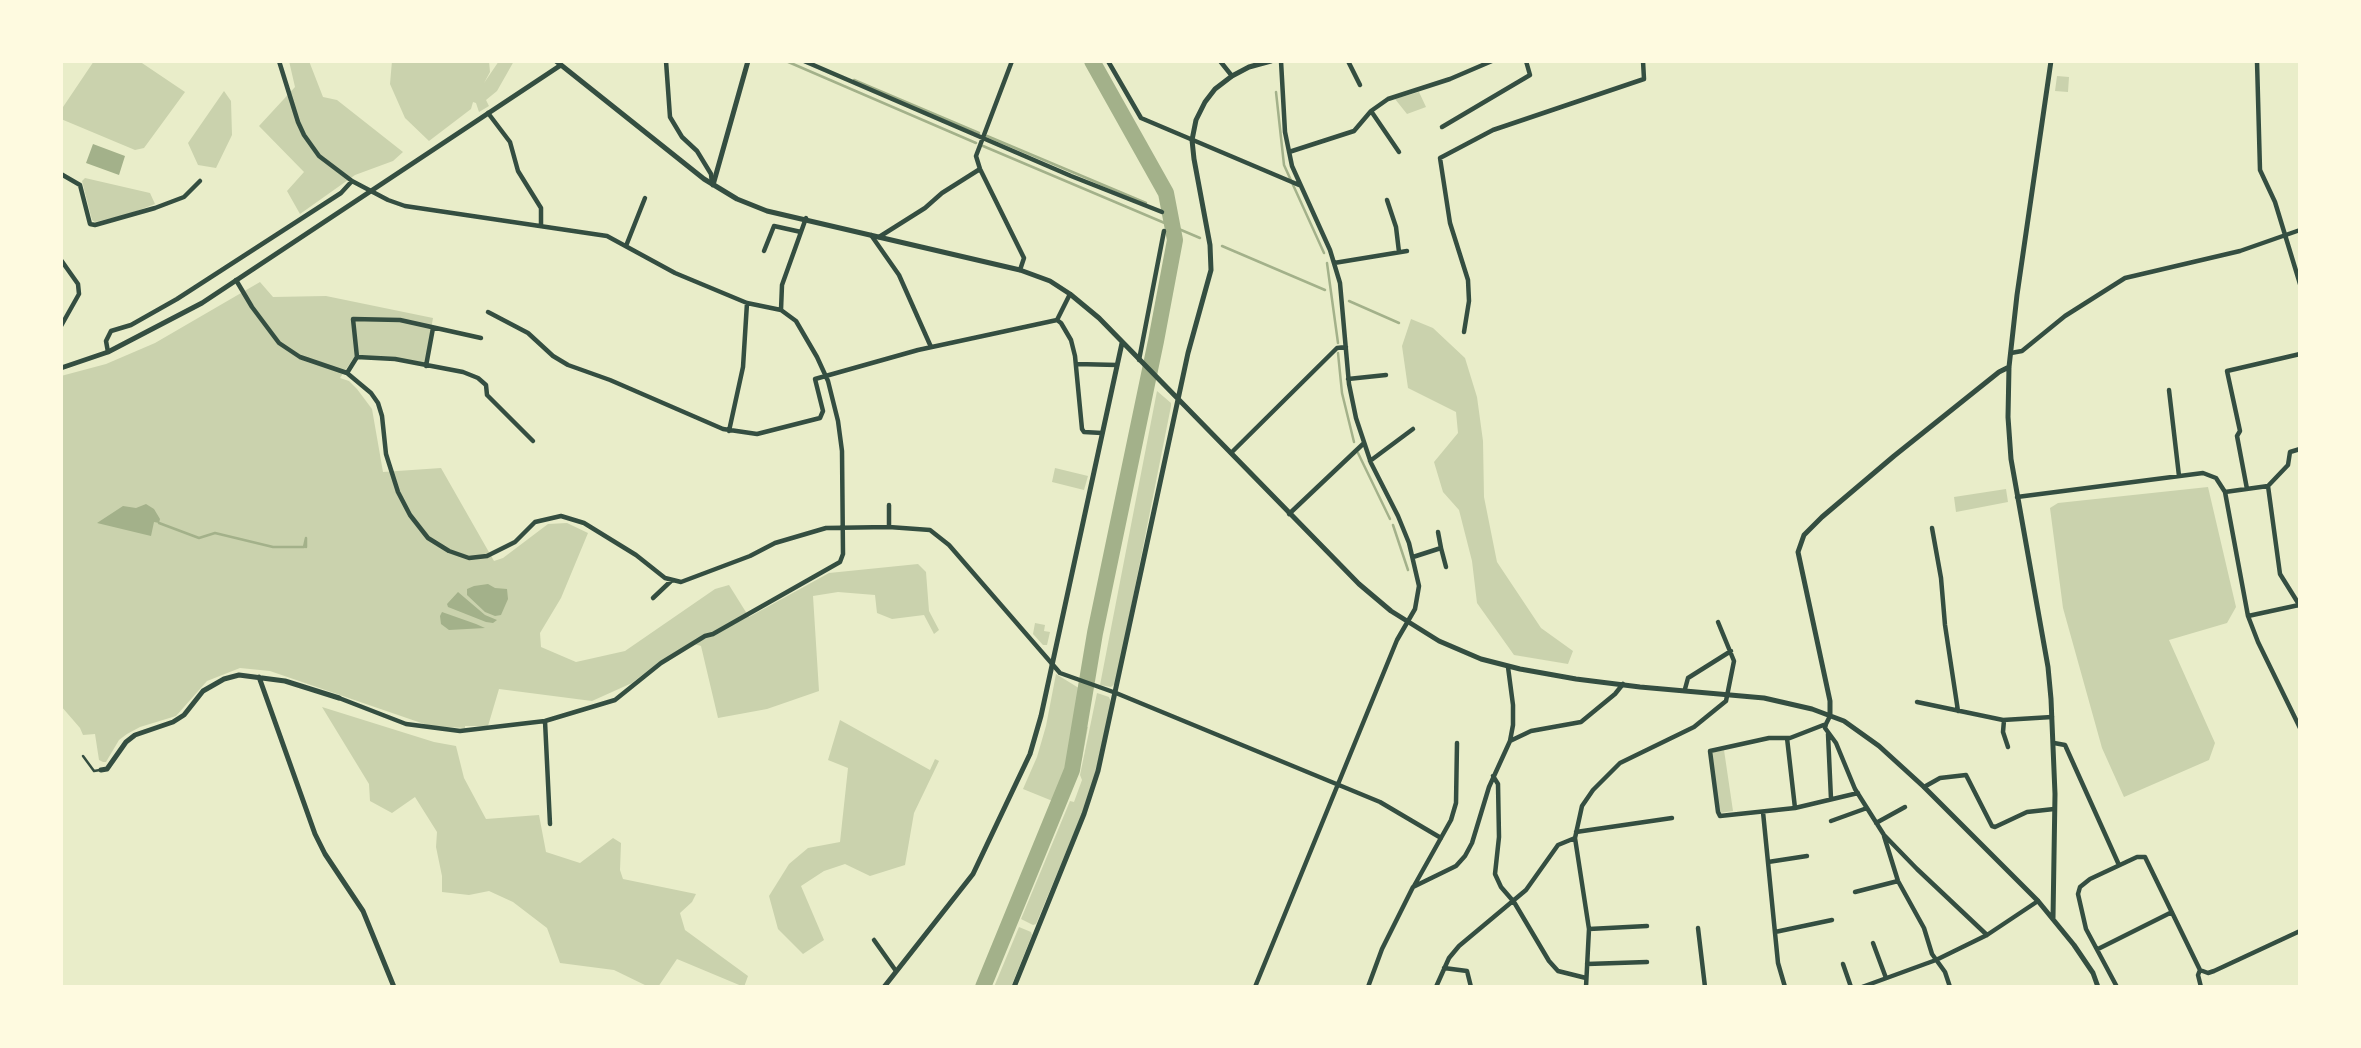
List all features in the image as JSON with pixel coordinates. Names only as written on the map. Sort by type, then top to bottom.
[{"type":"street","points":[[101,770],[107,769],[119,749],[135,735],[160,728],[184,715],[212,684],[239,675],[285,681],[406,724],[460,731],[545,721],[615,701],[661,663],[840,562],[843,554],[842,452],[838,421],[825,375],[796,321],[781,310],[747,303],[675,273],[607,236],[541,224],[424,210],[387,200],[352,181],[319,156],[304,135],[279,61]]},
{"type":"street","points":[[666,61],[670,117],[682,137],[697,151],[711,174],[713,185]]},
{"type":"street","points":[[713,185],[748,61]]},
{"type":"street","points":[[804,61],[981,139],[1162,212]]},
{"type":"street","points":[[1012,61],[976,156],[1024,258],[1020,270]]},
{"type":"street","points":[[1108,61],[1141,118],[1299,184]]},
{"type":"street","points":[[1220,61],[1232,75]]},
{"type":"street","points":[[1014,987],[1084,814],[1098,771],[1188,353],[1211,270],[1210,245],[1197,182],[1192,140],[1196,120],[1215,89],[1232,75],[1271,61]]},
{"type":"street","points":[[1255,987],[1398,640],[1418,601],[1418,578],[1413,557],[1398,516],[1363,444],[1348,379],[1340,283],[1319,224],[1299,184],[1289,152],[1285,132],[1281,61]]},
{"type":"street","points":[[1348,61],[1360,85]]},
{"type":"street","points":[[1289,152],[1354,131],[1371,111],[1388,99],[1450,79],[1492,61]]},
{"type":"street","points":[[1442,127],[1530,75],[1526,61]]},
{"type":"street","points":[[1464,332],[1469,301],[1468,280],[1450,223],[1440,158],[1493,130],[1644,79],[1643,61]]},
{"type":"street","points":[[2051,61],[2017,295],[2009,367],[2009,439],[2048,667],[2054,743],[2053,918]]},
{"type":"street","points":[[2257,61],[2260,170],[2275,202],[2300,284]]},
{"type":"street","points":[[62,367],[108,352],[177,318],[488,113],[558,63],[713,185],[737,200],[766,211],[806,218],[1020,270],[1050,281],[1070,294],[1099,318],[1359,584],[1407,622],[1449,646],[1508,667],[1576,679],[1764,698],[1830,715],[1864,734],[1924,787],[2038,901],[2087,964],[2098,987]]},
{"type":"street","points":[[1371,111],[1399,152]]},
{"type":"street","points":[[488,113],[510,142],[519,170],[541,208],[541,224]]},
{"type":"street","points":[[879,237],[980,169]]},
{"type":"street","points":[[61,174],[80,185],[90,224],[95,225],[184,197],[200,181]]},
{"type":"street","points":[[108,352],[106,341],[111,331],[131,325],[195,287],[341,193],[352,181]]},
{"type":"street","points":[[626,247],[645,198]]},
{"type":"street","points":[[1387,200],[1396,227],[1399,252]]},
{"type":"street","points":[[1390,208],[1397,206]]},
{"type":"street","points":[[781,310],[782,285],[806,218]]},
{"type":"street","points":[[764,251],[774,226],[801,232]]},
{"type":"street","points":[[2011,353],[2022,351],[2065,316],[2125,278],[2240,251],[2300,230]]},
{"type":"street","points":[[1140,361],[1164,231]]},
{"type":"street","points":[[871,235],[899,275],[931,347]]},
{"type":"street","points":[[1334,263],[1407,251]]},
{"type":"street","points":[[61,261],[78,284],[79,294],[61,326]]},
{"type":"street","points":[[236,280],[279,343],[300,357],[347,373],[362,384],[378,403],[386,454],[394,481],[410,515],[428,538],[449,551],[468,558],[488,556],[503,549],[541,520],[569,517],[584,523],[636,555],[671,581],[686,581],[775,544],[826,528],[841,526],[926,529],[942,538],[1060,673],[1380,802],[1441,838]]},
{"type":"street","points":[[1057,320],[1070,294]]},
{"type":"street","points":[[729,431],[743,368],[747,303]]},
{"type":"street","points":[[488,312],[528,333],[553,356],[568,365],[729,431],[757,435],[820,418],[823,411],[815,379],[825,375],[931,347],[1057,320]]},
{"type":"street","points":[[347,373],[357,357],[353,319],[400,320],[481,338]]},
{"type":"street","points":[[1057,320],[1070,341],[1077,364],[1082,429],[1102,433]]},
{"type":"street","points":[[426,366],[433,328]]},
{"type":"street","points":[[884,987],[973,874],[1030,754],[1041,716],[1050,663],[1122,343]]},
{"type":"street","points":[[1230,454],[1337,348],[1346,347]]},
{"type":"street","points":[[2247,489],[2227,371],[2300,354]]},
{"type":"street","points":[[357,357],[395,359],[463,372],[478,378],[485,385],[487,395],[533,441]]},
{"type":"street","points":[[1077,364],[1117,365]]},
{"type":"street","points":[[1832,799],[1826,724],[1830,715],[1830,701],[1798,552],[1804,535],[1894,456],[1999,372],[2009,367]]},
{"type":"street","points":[[1348,379],[1386,374]]},
{"type":"street","points":[[2169,390],[2179,476]]},
{"type":"street","points":[[1370,461],[1405,431],[1413,429]]},
{"type":"street","points":[[1289,514],[1363,444]]},
{"type":"street","points":[[2225,492],[2268,486],[2288,465],[2290,452],[2300,449]]},
{"type":"street","points":[[2017,497],[2179,476],[2211,475],[2221,483],[2249,615],[2258,642],[2300,728]]},
{"type":"street","points":[[2249,615],[2299,605],[2280,574],[2268,486]]},
{"type":"street","points":[[889,505],[889,527]]},
{"type":"street","points":[[1932,528],[1958,710]]},
{"type":"street","points":[[1438,532],[1446,567]]},
{"type":"street","points":[[1413,557],[1441,548]]},
{"type":"street","points":[[653,598],[671,581]]},
{"type":"street","points":[[1586,987],[1589,929],[1576,835],[1582,806],[1593,790],[1620,763],[1694,727],[1726,701],[1734,661],[1718,622]]},
{"type":"street","points":[[1685,690],[1688,678],[1731,651]]},
{"type":"street","points":[[1413,887],[1449,870],[1465,856],[1472,843],[1493,775],[1510,741],[1513,705],[1508,667]]},
{"type":"street","points":[[259,677],[315,834],[325,855],[363,911],[394,987]]},
{"type":"street","points":[[1510,741],[1531,731],[1581,722],[1623,684]]},
{"type":"street","points":[[1917,702],[2004,720],[2052,718]]},
{"type":"street","points":[[2004,720],[2003,732],[2008,747]]},
{"type":"street","points":[[545,721],[550,824]]},
{"type":"street","points":[[1826,724],[1787,738],[1769,738],[1710,751],[1720,816],[1796,808],[1858,793]]},
{"type":"street","points":[[1828,732],[1836,743],[1858,793],[1884,835],[1987,935]]},
{"type":"street","points":[[1787,738],[1796,808]]},
{"type":"street","points":[[1368,987],[1382,950],[1413,887],[1451,820],[1456,803],[1457,743]]},
{"type":"street","points":[[2054,743],[2065,744],[2119,865]]},
{"type":"street","points":[[1493,775],[1498,784],[1499,837],[1495,874],[1549,961],[1558,971],[1586,978]]},
{"type":"street","points":[[1924,787],[1940,779],[1966,775],[1992,826],[1995,827],[2027,812],[2054,808]]},
{"type":"street","points":[[1876,823],[1905,807]]},
{"type":"street","points":[[1831,821],[1867,808]]},
{"type":"street","points":[[1762,812],[1778,964],[1785,987]]},
{"type":"street","points":[[1436,987],[1454,948],[1514,902],[1526,890],[1558,845],[1576,835],[1672,818]]},
{"type":"street","points":[[1884,835],[1898,880],[1924,928],[1950,987]]},
{"type":"street","points":[[1768,862],[1807,856]]},
{"type":"street","points":[[2117,987],[2086,929],[2078,894],[2080,887],[2090,879],[2137,857],[2145,858],[2200,970],[2208,973],[2214,971],[2300,931]]},
{"type":"street","points":[[1855,892],[1898,880]]},
{"type":"street","points":[[1862,987],[1936,960],[1987,935],[2038,901]]},
{"type":"street","points":[[2098,948],[2172,912]]},
{"type":"street","points":[[1775,932],[1832,920]]},
{"type":"street","points":[[1818,923],[1820,931]]},
{"type":"street","points":[[1589,929],[1647,926]]},
{"type":"street","points":[[1698,928],[1705,987]]},
{"type":"street","points":[[874,940],[896,971]]},
{"type":"street","points":[[1873,943],[1886,978]]},
{"type":"street","points":[[1587,964],[1647,962]]},
{"type":"street","points":[[1843,964],[1851,987]]},
{"type":"street","points":[[1444,968],[1467,971],[1471,987]]},
{"type":"street","points":[[2200,970],[2198,975],[2201,987]]},
{"type":"lane","points":[[83,756],[94,771],[101,770]]},
{"type":"shaded area","points":[[94,61],[139,61],[185,92],[144,148],[135,150],[61,119],[61,110]]},
{"type":"shaded area","points":[[289,61],[309,61],[323,97],[337,100],[403,152],[393,161],[355,175],[300,214],[287,191],[304,172],[259,126],[295,87]]},
{"type":"shaded area","points":[[392,61],[489,61],[490,72],[484,83],[499,61],[514,61],[497,91],[486,100],[489,106],[479,112],[473,102],[471,109],[429,141],[405,118],[390,84]]},
{"type":"shaded area","points":[[2057,76],[2069,77],[2068,92],[2055,91]]},
{"type":"shaded area","points":[[224,91],[231,101],[232,135],[216,168],[198,165],[188,143]]},
{"type":"shaded area","points":[[1419,92],[1426,107],[1407,114],[1395,99]]},
{"type":"shaded area","points":[[93,144],[125,156],[119,175],[86,163]]},
{"type":"shaded area","points":[[85,178],[150,193],[155,204],[129,214],[95,222],[92,220],[82,181]]},
{"type":"shaded area","points":[[260,282],[273,297],[326,296],[433,318],[425,363],[362,356],[353,359],[340,378],[349,381],[372,409],[383,472],[441,468],[494,561],[503,558],[548,524],[567,523],[588,533],[561,598],[540,633],[541,647],[576,662],[625,651],[715,589],[729,585],[749,617],[829,573],[918,564],[926,572],[929,611],[939,630],[934,634],[924,615],[892,619],[877,613],[875,595],[838,592],[813,596],[819,691],[767,709],[718,718],[701,646],[691,643],[660,661],[632,683],[592,701],[499,689],[488,726],[465,728],[430,726],[270,671],[240,668],[207,681],[176,716],[127,734],[119,740],[106,762],[99,760],[95,734],[83,735],[61,706],[61,376],[106,364],[155,343]]},
{"type":"shaded area","points":[[1411,319],[1433,328],[1465,358],[1477,397],[1483,441],[1484,497],[1497,562],[1541,628],[1573,651],[1568,664],[1514,655],[1477,603],[1472,561],[1459,510],[1443,492],[1434,462],[1458,433],[1456,412],[1408,388],[1402,346]]},
{"type":"shaded area","points":[[1157,391],[1171,406],[1116,683],[1111,687],[1100,685]]},
{"type":"shaded area","points":[[1055,468],[1088,476],[1084,490],[1052,482]]},
{"type":"shaded area","points":[[2208,487],[2236,607],[2227,623],[2169,640],[2215,743],[2209,760],[2124,797],[2102,748],[2063,608],[2050,508],[2058,503]]},
{"type":"shaded area","points":[[2006,489],[2008,502],[1956,512],[1954,497]]},
{"type":"shaded area","points":[[146,504],[154,509],[160,519],[159,523],[154,522],[151,536],[97,523],[123,506],[136,508]]},
{"type":"shaded area","points":[[488,584],[507,589],[508,599],[501,615],[485,612],[467,595],[467,589]]},
{"type":"shaded area","points":[[458,592],[485,615],[497,620],[493,623],[486,622],[448,607],[447,604]]},
{"type":"shaded area","points":[[442,612],[485,628],[449,630],[441,624]]},
{"type":"shaded area","points":[[1035,623],[1045,625],[1044,631],[1050,632],[1047,645],[1043,645],[1033,634]]},
{"type":"shaded area","points":[[1056,674],[1082,690],[1078,722],[1088,727],[1082,759],[1070,793],[1059,791],[1055,802],[1023,789],[1037,757],[1046,726]]},
{"type":"shaded area","points":[[1097,693],[1109,697],[1111,702],[1096,771],[1086,804],[1036,924],[1033,925],[1021,919],[1070,801],[1074,802],[1082,780],[1080,775]]},
{"type":"shaded area","points":[[322,707],[434,742],[456,746],[464,778],[486,819],[539,815],[546,852],[580,863],[613,838],[621,843],[620,870],[623,879],[696,894],[680,913],[685,930],[748,976],[744,987],[677,959],[658,987],[649,987],[614,970],[560,963],[547,928],[513,902],[489,891],[469,895],[442,892],[442,876],[436,847],[437,832],[415,797],[392,813],[370,801],[369,784]]},
{"type":"shaded area","points":[[840,720],[930,770],[935,759],[939,761],[914,813],[905,865],[870,876],[845,864],[824,871],[801,886],[824,940],[803,954],[778,929],[769,896],[789,864],[808,848],[840,842],[848,768],[828,760]]},
{"type":"shaded area","points":[[1724,750],[1733,811],[1720,813],[1711,753]]},
{"type":"shaded area","points":[[1019,927],[1032,935],[1011,987],[994,987]]},
{"type":"waterway","points":[[786,61],[976,143]]},
{"type":"waterway","points":[[983,987],[1072,770],[1095,633],[1175,240],[1166,193],[1092,61]]},
{"type":"waterway","points":[[854,80],[979,133]]},
{"type":"waterway","points":[[1276,92],[1284,165],[1324,253]]},
{"type":"waterway","points":[[987,136],[1146,203]]},
{"type":"waterway","points":[[983,146],[1200,238]]},
{"type":"waterway","points":[[1165,209],[1170,209]]},
{"type":"waterway","points":[[1222,246],[1325,290]]},
{"type":"waterway","points":[[1327,263],[1338,343]]},
{"type":"waterway","points":[[1349,301],[1399,323]]},
{"type":"waterway","points":[[1338,353],[1342,393],[1354,442]]},
{"type":"waterway","points":[[1358,453],[1390,519]]},
{"type":"waterway","points":[[159,523],[199,538],[215,533],[273,547],[304,547],[306,538],[306,547]]},
{"type":"waterway","points":[[1393,525],[1408,570]]}]
